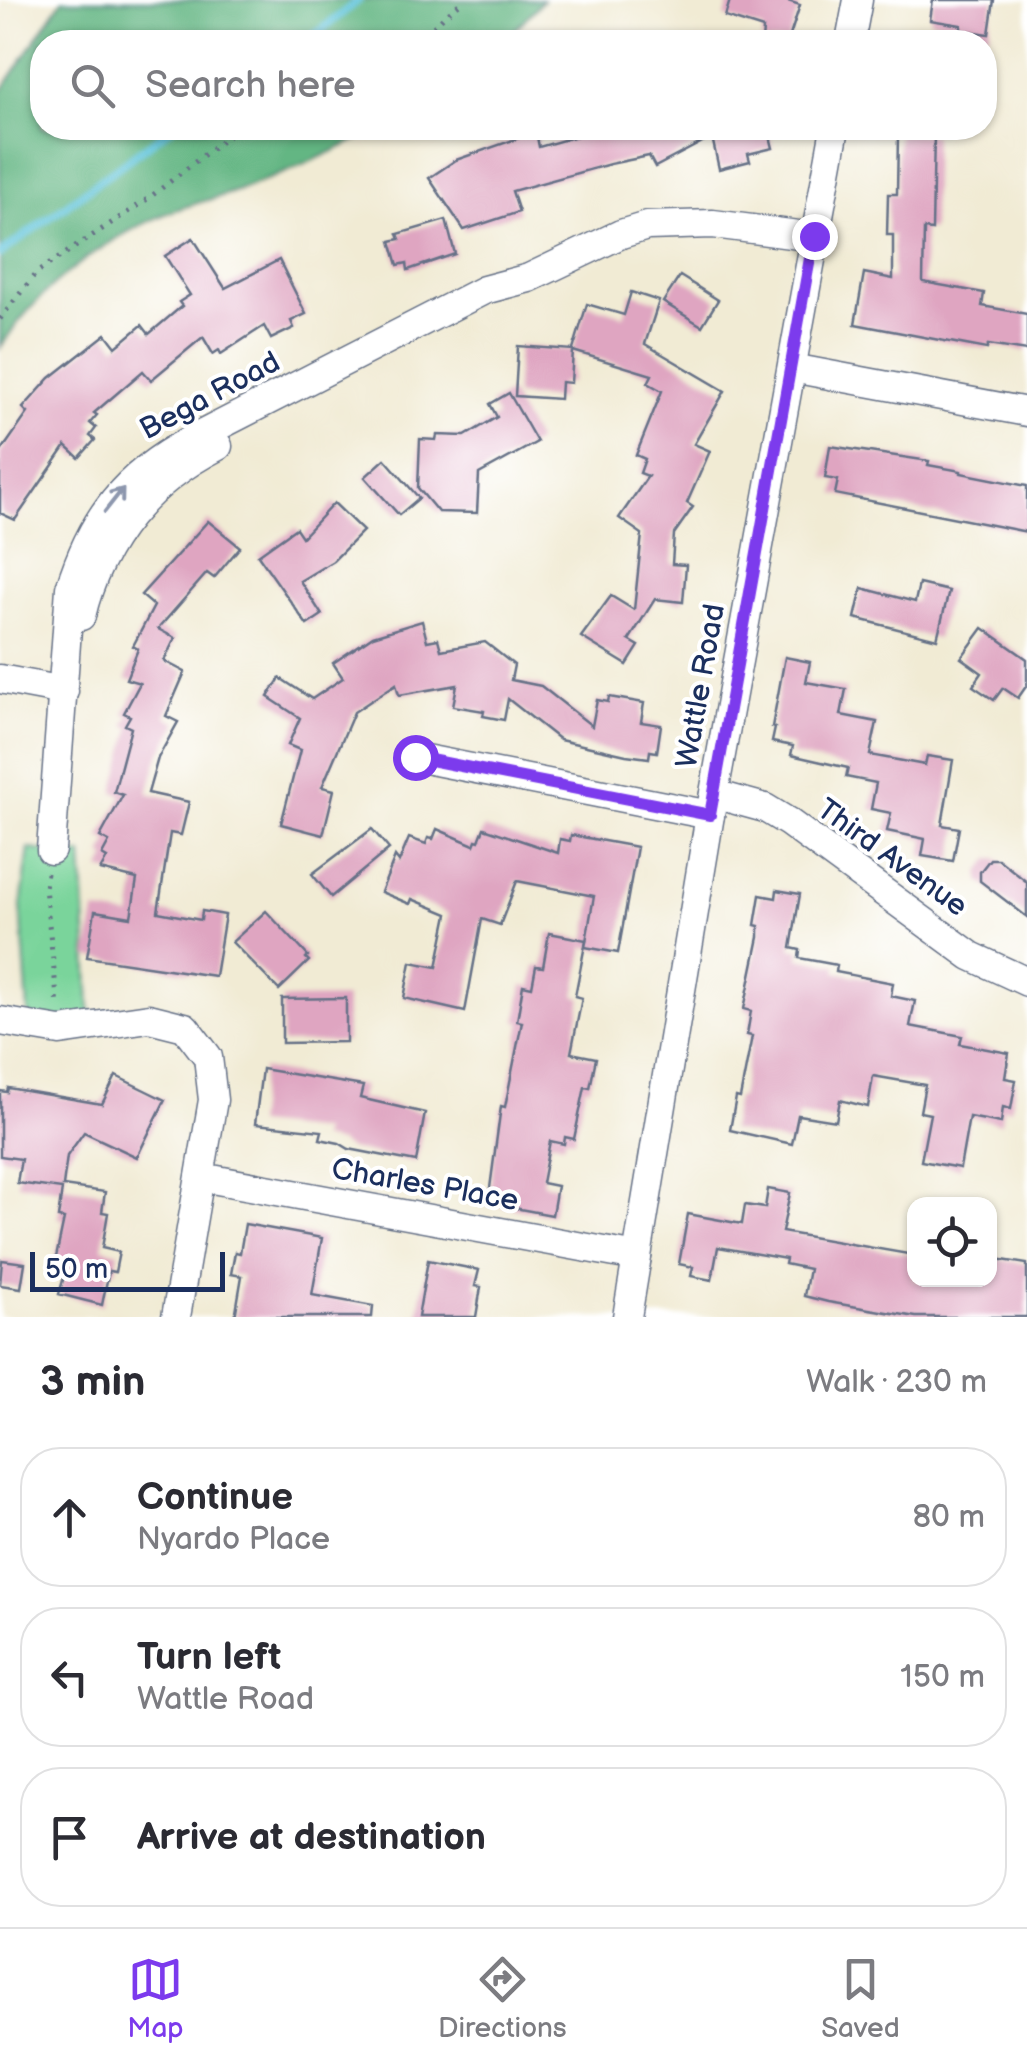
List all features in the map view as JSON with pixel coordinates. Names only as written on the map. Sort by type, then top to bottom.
[{"type":"street","points":[[852,30],[858,0]]},
{"type":"street","name":"Wattle Road","points":[[627,1317],[712,804],[832,140]]},
{"type":"street","name":"Bega Road","points":[[51,850],[70,588],[82,550],[104,512],[130,480],[159,457],[190,440],[484,290],[529,278],[621,234],[647,226],[713,224],[814,236]]},
{"type":"street","points":[[792,368],[1027,412]]},
{"type":"street","points":[[0,678],[64,691]]},
{"type":"street","name":"Third Avenue","points":[[415,757],[712,804],[765,808],[971,956],[1027,982]]},
{"type":"street","points":[[0,1021],[60,1031],[150,1018],[186,1026],[208,1057],[212,1100],[176,1317]]},
{"type":"street","name":"Charles Place","points":[[200,1177],[638,1256]]},
{"type":"path","points":[[431,30],[464,0]]},
{"type":"path","points":[[0,319],[36,272],[150,198],[224,140]]},
{"type":"path","points":[[51,850],[45,888],[60,1031]]},
{"type":"green space","points":[[62,0],[543,0],[514,30],[42,30]]},
{"type":"green space","points":[[30,48],[30,140],[355,140],[235,192],[165,214],[117,238],[52,287],[0,348],[0,93]]},
{"type":"green space","points":[[29,849],[82,855],[91,1028],[29,1026],[21,906]]},
{"type":"building","points":[[730,0],[785,0],[800,5],[792,30],[763,30],[725,17]]},
{"type":"building","points":[[933,0],[994,0],[990,30],[961,30],[961,25],[930,20]]},
{"type":"building","points":[[513,140],[538,140],[539,147],[564,140],[706,140],[655,167],[649,156],[512,191],[519,212],[464,230],[429,178],[456,160]]},
{"type":"building","points":[[713,140],[771,140],[773,148],[748,154],[750,161],[719,169]]},
{"type":"building","points":[[898,140],[934,140],[932,230],[924,229],[923,282],[984,293],[982,306],[1027,314],[1027,351],[988,345],[987,349],[855,324],[864,273],[893,279],[893,235],[887,235],[888,194],[897,194]]},
{"type":"building","points":[[446,220],[455,254],[408,270],[407,263],[398,265],[391,241],[400,239],[398,234]]},
{"type":"building","points":[[193,238],[225,288],[279,260],[306,314],[291,321],[294,328],[271,339],[264,326],[221,354],[219,350],[213,354],[203,337],[151,380],[143,371],[94,413],[97,415],[90,423],[96,428],[90,436],[95,440],[79,458],[66,446],[15,520],[0,513],[0,453],[28,413],[23,408],[50,378],[106,334],[116,347],[142,325],[149,334],[182,306],[179,302],[190,295],[165,256]]},
{"type":"building","points":[[680,276],[718,300],[702,326],[663,302]]},
{"type":"building","points":[[631,292],[659,301],[645,344],[725,391],[694,444],[710,451],[687,503],[693,507],[674,534],[672,564],[686,565],[683,602],[655,599],[629,640],[639,646],[627,665],[581,637],[611,596],[634,610],[642,534],[619,518],[648,476],[640,473],[645,459],[636,455],[662,391],[648,383],[652,375],[573,351],[571,383],[561,382],[560,399],[515,396],[518,346],[573,350],[587,304],[624,315]]},
{"type":"building","points":[[509,393],[537,442],[479,474],[477,513],[438,512],[418,488],[420,439],[465,436],[497,417],[490,404]]},
{"type":"building","points":[[830,446],[929,461],[928,465],[1027,486],[1027,532],[835,494],[838,480],[825,478]]},
{"type":"building","points":[[385,459],[419,498],[399,515],[365,477]]},
{"type":"building","points":[[334,503],[363,531],[333,561],[300,581],[322,615],[307,625],[258,555],[296,528],[302,537]]},
{"type":"building","points":[[208,521],[240,547],[214,578],[207,573],[158,629],[175,638],[164,661],[185,672],[166,716],[178,722],[158,758],[148,793],[189,802],[181,835],[170,833],[158,912],[201,920],[202,911],[225,915],[215,976],[87,957],[95,911],[131,917],[137,879],[100,870],[109,842],[100,837],[123,795],[114,792],[131,728],[125,725],[130,716],[124,713],[140,683],[126,679],[138,649],[133,646],[154,606],[141,595]]},
{"type":"building","points":[[919,584],[949,591],[937,639],[855,618],[862,588],[915,602]]},
{"type":"building","points":[[422,621],[427,641],[438,639],[441,650],[485,642],[514,665],[511,680],[541,686],[592,726],[597,700],[608,702],[609,697],[644,703],[641,722],[661,725],[657,752],[650,751],[649,758],[560,740],[508,699],[504,720],[483,716],[484,711],[453,706],[457,685],[399,695],[396,684],[354,712],[322,787],[334,790],[323,835],[281,824],[300,750],[288,745],[300,718],[268,697],[280,678],[312,699],[343,678],[333,663],[373,636]]},
{"type":"building","points":[[983,628],[1027,659],[1027,685],[1018,698],[1003,688],[994,700],[973,686],[982,673],[961,658]]},
{"type":"building","points":[[785,657],[810,662],[806,682],[846,689],[841,715],[877,722],[870,755],[925,765],[927,756],[953,760],[942,825],[959,828],[953,861],[922,856],[925,839],[887,831],[891,813],[871,809],[876,783],[846,777],[848,768],[791,755],[793,746],[772,742]]},
{"type":"building","points":[[484,828],[558,853],[560,839],[570,841],[571,835],[637,847],[618,953],[585,947],[594,896],[517,881],[500,925],[482,919],[465,1012],[404,998],[411,962],[437,967],[448,914],[412,899],[410,904],[381,892],[395,857],[399,862],[409,838],[426,844],[437,829],[474,845]]},
{"type":"building","points":[[372,829],[389,849],[331,897],[312,874]]},
{"type":"building","points":[[990,859],[998,859],[1027,882],[1027,917],[980,881],[980,872]]},
{"type":"building","points":[[777,890],[800,894],[791,948],[800,950],[799,958],[837,965],[836,972],[893,983],[891,996],[915,1001],[910,1026],[962,1036],[960,1044],[1009,1053],[1005,1078],[1016,1080],[1011,1109],[1003,1107],[1001,1123],[969,1117],[960,1168],[921,1161],[930,1114],[920,1112],[925,1085],[873,1076],[868,1107],[840,1100],[836,1121],[798,1115],[792,1144],[730,1130],[752,1036],[747,1035],[751,1011],[744,1009],[759,937],[759,926],[755,925],[760,895],[776,898]]},
{"type":"building","points":[[266,911],[309,961],[279,990],[232,942]]},
{"type":"building","points":[[549,933],[586,940],[575,996],[582,998],[571,1053],[596,1058],[590,1088],[585,1087],[574,1139],[565,1137],[564,1144],[550,1141],[542,1183],[557,1186],[552,1215],[488,1203],[501,1106],[505,1107],[522,1022],[517,1021],[523,985],[532,987],[536,966],[543,967]]},
{"type":"building","points":[[346,998],[346,1042],[282,1043],[282,999]]},
{"type":"building","points":[[262,1069],[363,1086],[360,1098],[425,1113],[416,1162],[349,1149],[320,1139],[322,1131],[255,1124]]},
{"type":"building","points":[[116,1076],[165,1100],[137,1157],[84,1132],[67,1156],[63,1186],[105,1192],[102,1212],[108,1213],[102,1248],[119,1252],[115,1272],[109,1271],[102,1305],[59,1294],[66,1270],[54,1267],[64,1219],[58,1218],[62,1189],[17,1183],[21,1159],[0,1156],[0,1091],[7,1092],[8,1088],[102,1104]]},
{"type":"building","points":[[768,1189],[790,1193],[782,1232],[907,1254],[907,1287],[997,1287],[997,1259],[1027,1264],[1027,1317],[916,1317],[828,1302],[804,1296],[809,1269],[785,1264],[786,1259],[718,1247],[712,1280],[691,1276],[693,1267],[679,1264],[688,1214],[742,1224],[745,1205],[765,1208]]},
{"type":"building","points":[[245,1224],[322,1238],[312,1295],[373,1306],[372,1317],[235,1317],[242,1276],[231,1274],[235,1252],[240,1253]]},
{"type":"building","points":[[2,1260],[25,1263],[21,1288],[0,1285]]},
{"type":"building","points":[[428,1260],[479,1270],[475,1286],[481,1287],[476,1317],[418,1317]]},
{"type":"waterway","points":[[321,30],[359,0]]},
{"type":"waterway","points":[[0,254],[155,140]]},
{"type":"route","points":[[415,757],[710,815],[814,236]]}]
